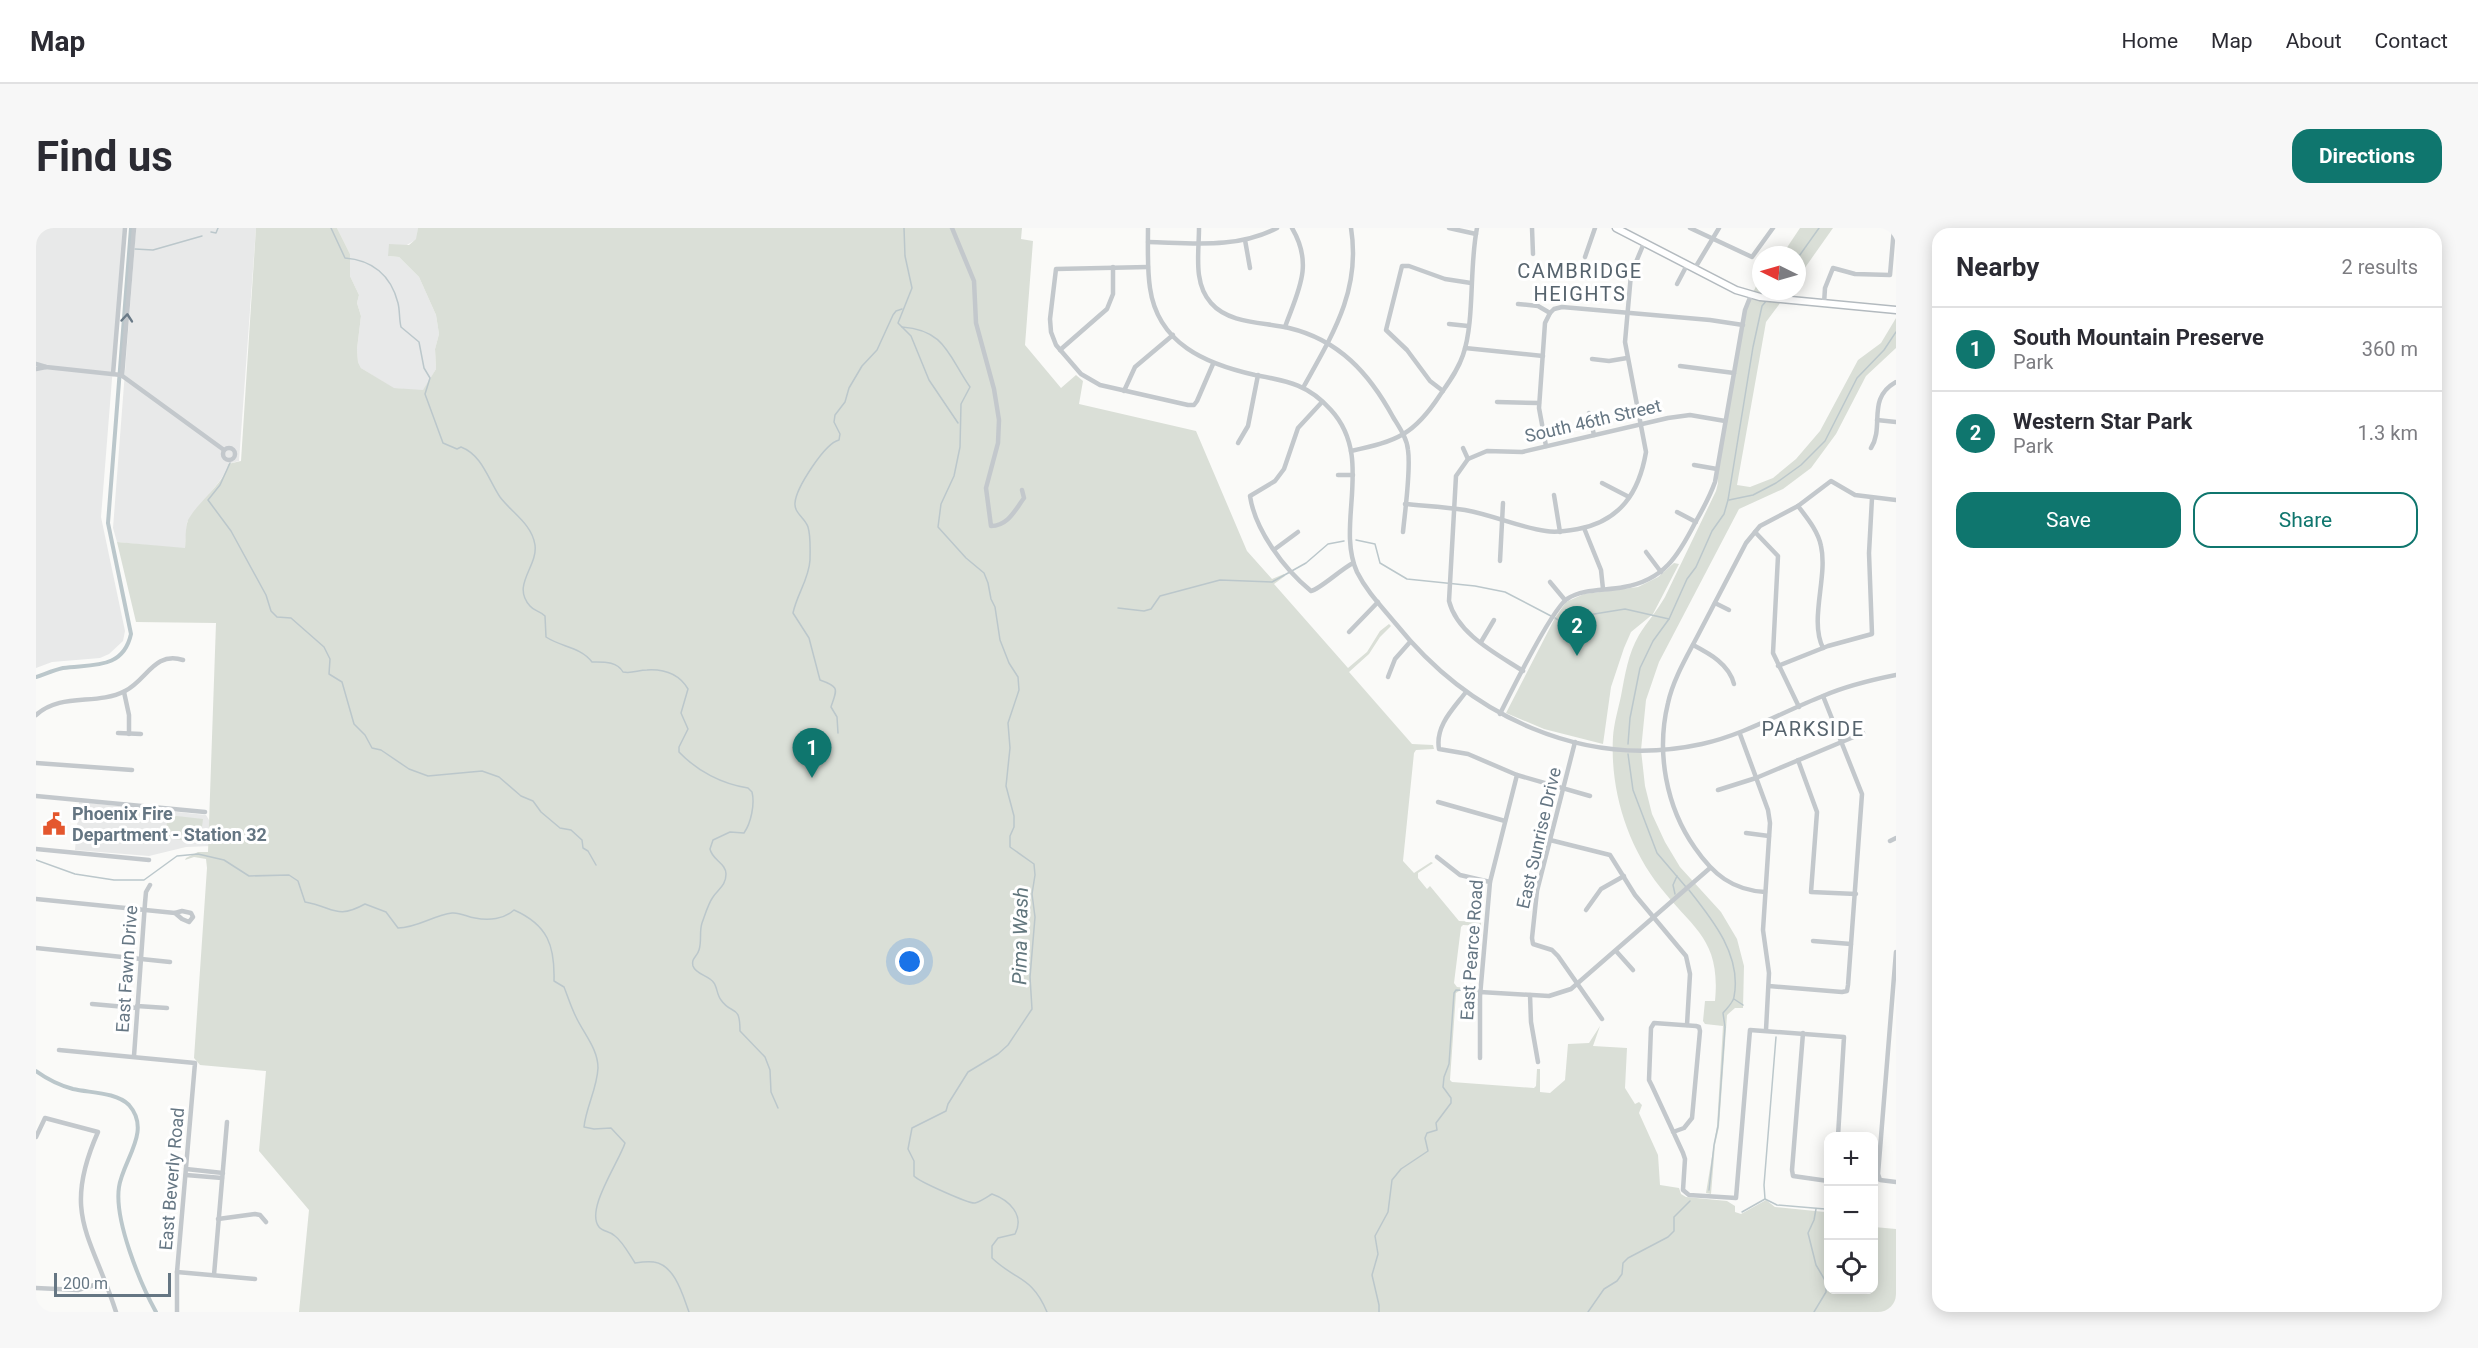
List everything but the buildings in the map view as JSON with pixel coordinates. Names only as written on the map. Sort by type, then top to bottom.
[{"type":"main road","points":[[1616,228],[1736,290],[1751,295],[1773,300],[1896,310]]},
{"type":"street","points":[[118,375],[125,228]]},
{"type":"street","points":[[118,375],[134,228]]},
{"type":"street","points":[[952,228],[974,281],[976,323],[993,382],[999,421],[998,443],[986,488],[991,525],[1002,524],[1007,520],[1024,498],[1022,490]]},
{"type":"street","points":[[1148,228],[1148,267],[1154,303],[1173,335],[1187,349],[1213,364],[1304,386],[1322,402],[1342,426],[1351,451],[1353,564],[1364,586],[1410,642],[1437,669],[1466,692],[1500,714],[1544,734],[1575,742],[1621,749],[1663,749],[1702,744],[1740,734],[1823,696],[1867,681],[1896,675]]},
{"type":"street","points":[[1199,228],[1198,271],[1204,291],[1211,303],[1231,316],[1301,331],[1328,344],[1353,360],[1378,390],[1403,434],[1408,451],[1403,532]]},
{"type":"street","points":[[1148,242],[1221,244],[1245,240],[1277,228]]},
{"type":"street","points":[[1285,327],[1302,280],[1303,270],[1301,248],[1292,228]]},
{"type":"street","points":[[1304,386],[1328,344],[1342,313],[1353,271],[1354,247],[1351,228]]},
{"type":"street","points":[[1351,451],[1382,444],[1403,434],[1425,417],[1457,370],[1465,348],[1476,231],[1449,228]]},
{"type":"street","points":[[1532,228],[1533,254]]},
{"type":"street","points":[[1585,257],[1595,228]]},
{"type":"street","points":[[1690,228],[1752,257],[1773,228]]},
{"type":"street","points":[[1695,268],[1719,228]]},
{"type":"street","points":[[1824,304],[1825,288],[1833,268],[1855,274],[1890,274],[1894,228]]},
{"type":"street","points":[[1245,240],[1251,268]]},
{"type":"street","points":[[1405,504],[1454,509],[1545,531],[1560,532],[1600,524],[1625,505],[1644,468],[1647,452],[1625,342],[1631,274],[1644,243]]},
{"type":"street","points":[[1677,284],[1688,265]]},
{"type":"street","points":[[1443,391],[1430,381],[1407,350],[1386,330],[1402,266],[1446,279],[1471,283]]},
{"type":"street","points":[[1060,350],[1107,309],[1113,294],[1113,267]]},
{"type":"street","points":[[1148,267],[1056,269],[1050,326],[1056,345],[1088,380],[1124,391],[1194,405],[1213,364]]},
{"type":"street","points":[[1500,714],[1552,617],[1565,600],[1584,592],[1636,584],[1661,572],[1676,558],[1709,498],[1717,469],[1743,325],[1751,295]]},
{"type":"street","points":[[1518,304],[1538,306],[1550,314]]},
{"type":"street","points":[[1546,446],[1539,403],[1545,323],[1554,309],[1562,307],[1743,325]]},
{"type":"street","points":[[1449,324],[1468,326]]},
{"type":"street","points":[[1124,391],[1135,367],[1173,335]]},
{"type":"street","points":[[1465,348],[1543,356]]},
{"type":"street","points":[[1592,359],[1609,361],[1627,358]]},
{"type":"street","points":[[36,364],[118,375],[224,450]]},
{"type":"street","points":[[1680,366],[1734,373]]},
{"type":"street","points":[[36,369],[45,367]]},
{"type":"street","points":[[1238,443],[1248,426],[1258,375]]},
{"type":"street","points":[[1871,448],[1875,442],[1881,395],[1896,382]]},
{"type":"street","points":[[1322,402],[1298,428],[1284,469],[1275,481],[1250,496],[1264,533],[1293,574],[1311,591],[1316,590],[1335,573],[1353,564]]},
{"type":"street","points":[[1497,402],[1539,403]]},
{"type":"street","points":[[1589,413],[1594,435]]},
{"type":"street","name":"South 46th Street","points":[[1468,459],[1487,451],[1522,452],[1681,416],[1701,416],[1725,421]]},
{"type":"street","points":[[1876,420],[1896,422]]},
{"type":"street","points":[[1463,448],[1468,459],[1456,476],[1449,601],[1452,612],[1481,642],[1524,671]]},
{"type":"street","points":[[1694,465],[1717,469]]},
{"type":"street","points":[[1338,475],[1353,475]]},
{"type":"street","points":[[1765,892],[1737,887],[1725,881],[1710,868],[1690,842],[1669,792],[1663,749],[1667,704],[1676,678],[1693,645],[1750,537],[1760,526],[1798,506],[1831,481],[1850,493],[1896,500]]},
{"type":"street","points":[[1602,483],[1629,497]]},
{"type":"street","points":[[1554,495],[1560,532]]},
{"type":"street","points":[[1778,666],[1823,648],[1872,633],[1869,553],[1872,498]]},
{"type":"street","points":[[1500,561],[1503,503]]},
{"type":"street","points":[[1798,506],[1821,543],[1823,566],[1818,623],[1823,648]]},
{"type":"street","points":[[1677,512],[1696,522]]},
{"type":"street","points":[[1584,528],[1601,570],[1603,589]]},
{"type":"street","points":[[1275,549],[1298,532]]},
{"type":"street","points":[[1755,532],[1778,556],[1772,646],[1778,666],[1799,707]]},
{"type":"street","points":[[1646,552],[1661,572]]},
{"type":"street","points":[[1551,582],[1565,600]]},
{"type":"street","points":[[1349,632],[1352,626],[1378,602]]},
{"type":"street","points":[[1715,603],[1729,610]]},
{"type":"street","points":[[1481,642],[1494,620]]},
{"type":"street","points":[[1388,677],[1395,659],[1410,642]]},
{"type":"street","points":[[1693,645],[1717,659],[1734,684]]},
{"type":"street","points":[[36,715],[61,701],[100,698],[124,692],[137,684],[158,661],[170,658],[183,660]]},
{"type":"street","points":[[124,692],[129,715],[129,734]]},
{"type":"street","points":[[1466,692],[1442,724],[1439,749],[1468,754],[1518,775],[1563,790],[1590,796]]},
{"type":"street","points":[[1769,986],[1847,991],[1862,794],[1823,696]]},
{"type":"street","points":[[1719,790],[1756,778],[1863,733]]},
{"type":"street","points":[[118,734],[141,734]]},
{"type":"street","points":[[1740,734],[1768,810],[1769,836],[1763,930],[1769,986],[1766,1030]]},
{"type":"street","name":"East Sunrise Drive","points":[[1575,742],[1537,891],[1533,944],[1552,950],[1602,1018]]},
{"type":"street","points":[[1798,760],[1817,812],[1811,892],[1856,894]]},
{"type":"street","points":[[36,763],[132,770]]},
{"type":"street","name":"East Pearce Road","points":[[1480,1058],[1480,992],[1490,882],[1518,775]]},
{"type":"street","points":[[36,796],[205,812]]},
{"type":"street","points":[[1438,802],[1505,821]]},
{"type":"street","points":[[1746,833],[1769,836]]},
{"type":"street","points":[[1890,841],[1896,838]]},
{"type":"street","points":[[1550,840],[1610,855],[1653,917],[1686,956],[1690,974],[1687,1025]]},
{"type":"street","points":[[1603,853],[1607,845]]},
{"type":"street","points":[[36,849],[149,860]]},
{"type":"street","points":[[1437,857],[1460,875],[1490,882]]},
{"type":"street","points":[[1480,992],[1549,996],[1578,985],[1710,868]]},
{"type":"street","points":[[1586,910],[1601,889],[1624,876]]},
{"type":"street","name":"East Fawn Drive","points":[[134,1056],[146,892],[150,885]]},
{"type":"street","points":[[36,899],[175,913]]},
{"type":"street","points":[[1813,941],[1851,944]]},
{"type":"street","points":[[36,948],[170,962]]},
{"type":"street","points":[[1616,951],[1633,970]]},
{"type":"street","points":[[1896,952],[1878,1174],[1880,1180],[1896,1182]]},
{"type":"street","points":[[1530,995],[1531,1022],[1538,1062]]},
{"type":"street","points":[[92,1004],[167,1008]]},
{"type":"street","points":[[1673,1132],[1684,1128],[1692,1118],[1700,1027],[1653,1023],[1649,1080],[1685,1159],[1683,1190],[1689,1195],[1736,1198],[1750,1030],[1844,1037],[1838,1132]]},
{"type":"street","points":[[1803,1033],[1792,1170],[1794,1176],[1824,1180]]},
{"type":"street","points":[[59,1050],[134,1056]]},
{"type":"street","name":"East Beverly Road","points":[[134,1056],[195,1063],[175,1297],[177,1312]]},
{"type":"street","points":[[36,1137],[45,1118],[99,1132],[88,1154],[80,1193],[82,1218],[88,1242],[116,1312]]},
{"type":"street","points":[[214,1275],[227,1122]]},
{"type":"street","points":[[186,1172],[222,1176]]},
{"type":"street","points":[[218,1219],[255,1214],[260,1215],[267,1222]]},
{"type":"street","points":[[177,1272],[255,1279]]},
{"type":"street","points":[[36,1288],[78,1290],[104,1282]]},
{"type":"shaded area","points":[[36,228],[124,228],[101,517],[125,631],[123,641],[109,654],[100,658],[52,662],[36,668]]},
{"type":"shaded area","points":[[136,228],[256,228],[239,461],[228,464],[228,469],[187,522],[185,549],[117,542],[113,528]]},
{"type":"shaded area","points":[[256,228],[337,228],[350,254],[350,276],[359,295],[357,303],[361,316],[357,349],[361,368],[394,388],[423,390],[436,369],[435,349],[439,334],[436,315],[419,277],[399,257],[388,256],[389,244],[409,245],[416,239],[418,228],[1022,228],[1021,239],[1033,241],[1025,345],[1061,388],[1076,375],[1083,381],[1079,404],[1196,431],[1247,551],[1272,579],[1284,574],[1285,576],[1274,584],[1348,668],[1367,652],[1380,631],[1389,624],[1391,626],[1380,637],[1369,654],[1349,672],[1412,744],[1433,745],[1434,749],[1416,750],[1414,753],[1403,861],[1414,873],[1431,862],[1433,863],[1418,873],[1418,878],[1427,889],[1430,886],[1459,921],[1481,922],[1481,926],[1463,925],[1461,927],[1454,983],[1457,987],[1476,989],[1476,992],[1459,991],[1456,993],[1450,1080],[1452,1082],[1534,1088],[1537,1069],[1540,1069],[1540,1092],[1550,1093],[1565,1080],[1568,1044],[1589,1043],[1600,1026],[1593,1046],[1627,1048],[1625,1088],[1635,1104],[1639,1102],[1642,1105],[1639,1113],[1658,1155],[1660,1185],[1679,1188],[1681,1194],[1686,1197],[1727,1201],[1735,1206],[1735,1212],[1741,1214],[1766,1200],[1775,1207],[1824,1212],[1824,1294],[1878,1294],[1878,1227],[1896,1229],[1896,1312],[299,1312],[309,1210],[259,1151],[266,1071],[200,1065],[194,1058],[207,868],[206,859],[194,857],[185,860],[198,852],[208,852],[216,623],[136,622],[117,542],[185,548],[187,523],[192,513],[223,477],[228,464],[241,461]]},
{"type":"shaded area","points":[[337,228],[418,228],[417,239],[388,256],[399,257],[419,277],[436,315],[439,334],[435,349],[436,369],[423,391],[393,388],[361,368],[357,349],[361,316],[357,303],[359,295],[350,276],[350,254]]},
{"type":"shaded area","points":[[1800,228],[1833,228],[1806,266],[1806,246],[1788,246]]},
{"type":"shaded area","points":[[1752,295],[1752,300],[1782,300],[1766,322],[1737,485],[1750,487],[1773,478],[1796,459],[1820,431],[1858,360],[1881,343],[1896,318],[1896,348],[1866,376],[1836,434],[1811,468],[1783,489],[1739,509],[1659,662],[1646,700],[1641,750],[1645,786],[1652,814],[1680,867],[1721,912],[1737,939],[1744,966],[1743,1008],[1735,1008],[1727,1015],[1719,1127],[1715,1145],[1711,1194],[1706,1193],[1717,1126],[1723,1026],[1705,1024],[1703,1021],[1705,1001],[1715,1001],[1714,963],[1702,936],[1660,887],[1638,853],[1618,797],[1614,777],[1613,737],[1632,650],[1639,635],[1665,597],[1716,491],[1717,469],[1745,310]]},
{"type":"shaded area","points":[[1674,563],[1679,564],[1653,614],[1631,632],[1624,648],[1611,687],[1603,744],[1544,729],[1506,713],[1555,618],[1566,602],[1584,594],[1638,587],[1658,577]]},
{"type":"shaded area","points":[[79,802],[206,815],[212,825],[212,846],[186,847],[149,856],[75,850]]},
{"type":"shaded area","points":[[168,815],[203,819],[200,842],[165,838]]},
{"type":"waterway","points":[[36,677],[63,668],[95,665],[114,660],[127,646],[131,634],[108,523],[131,228]]},
{"type":"waterway","points":[[211,232],[216,233],[218,228]]},
{"type":"waterway","points":[[331,228],[345,258],[355,259],[372,266],[391,284],[398,303],[401,327],[419,342],[424,368],[430,378],[425,394],[443,443],[457,449],[461,447],[474,456],[484,468],[500,497],[530,531],[535,553],[523,591],[530,606],[545,616],[546,637],[577,650],[592,662],[614,664],[623,672],[659,670],[680,680],[688,689],[681,713],[688,729],[679,747],[679,752],[710,776],[748,788],[752,792],[752,813],[744,833],[730,832],[713,840],[711,853],[724,867],[726,878],[707,910],[701,926],[699,950],[693,959],[693,966],[714,983],[721,1000],[737,1013],[740,1031],[765,1057],[770,1070],[771,1092],[778,1108]]},
{"type":"waterway","name":"Pima Wash","points":[[904,228],[905,256],[912,288],[898,323],[911,336],[929,380],[958,423]]},
{"type":"waterway","points":[[1806,246],[1819,228]]},
{"type":"waterway","points":[[135,249],[153,250],[202,236]]},
{"type":"waterway","points":[[1628,744],[1630,718],[1640,668],[1653,641],[1669,619],[1712,531],[1724,514],[1753,347],[1762,306],[1767,300]]},
{"type":"waterway","points":[[838,733],[837,717],[831,707],[835,689],[820,680],[809,638],[793,613],[810,560],[808,527],[796,510],[795,503],[800,487],[812,467],[826,449],[839,440],[840,434],[834,422],[835,415],[845,402],[849,388],[862,366],[877,350],[893,315],[902,309]]},
{"type":"waterway","name":"Pima Wash","points":[[902,327],[928,333],[937,339],[944,346],[970,387],[961,404],[960,447],[954,476],[941,504],[938,527],[966,558],[984,573],[995,607],[1000,640],[1009,663],[1018,677],[1019,690],[1008,723],[1010,748],[1006,786],[1014,816],[1010,847],[1034,864],[1035,875],[1032,894],[1035,917],[1030,977],[1032,1009],[1008,1045],[998,1054],[968,1072],[946,1111],[912,1128],[908,1149],[914,1161],[914,1176],[918,1179],[944,1192],[975,1203],[992,1194],[1004,1200],[1014,1209],[1018,1221],[1015,1234],[998,1238],[992,1246],[992,1258],[1029,1285],[1047,1312]]},
{"type":"waterway","points":[[1729,500],[1753,495],[1776,483],[1801,465],[1825,441],[1857,378],[1884,350],[1896,332]]},
{"type":"waterway","points":[[230,463],[220,485],[208,500],[231,531],[266,595],[271,611],[277,617],[291,618],[324,647],[330,659],[329,674],[342,682],[354,724],[365,735],[372,748],[381,750],[409,769],[428,776],[482,771],[499,777],[521,796],[533,801],[541,812],[560,828],[571,830],[582,840],[583,848],[588,851],[596,865]]},
{"type":"waterway","points":[[1356,540],[1375,544],[1380,563],[1407,579],[1475,586],[1505,592],[1551,616]]},
{"type":"waterway","points":[[1118,608],[1144,611],[1151,609],[1160,596],[1220,580],[1272,582],[1306,563],[1328,544],[1344,541]]},
{"type":"waterway","points":[[1555,618],[1563,623],[1573,622],[1588,615],[1625,609],[1669,619]]},
{"type":"waterway","points":[[1628,754],[1633,790],[1657,853],[1686,887]]},
{"type":"waterway","points":[[36,860],[75,874],[114,880],[144,880],[177,856],[198,854],[224,860],[249,876],[289,875],[298,881],[305,902],[341,912],[365,904],[386,912],[398,928],[412,926],[452,913],[491,919],[514,910],[535,922],[551,947],[554,981],[564,987],[574,1013],[596,1054],[597,1076],[584,1127],[611,1128],[625,1143],[599,1198],[596,1209],[599,1227],[613,1234],[635,1263],[654,1262],[667,1269],[677,1282],[689,1312]]},
{"type":"waterway","points":[[1675,894],[1673,885],[1677,876]]},
{"type":"waterway","points":[[1689,890],[1724,939],[1734,967],[1733,999],[1723,1013],[1725,1027],[1718,1126],[1709,1190]]},
{"type":"waterway","points":[[1379,1312],[1372,1275],[1378,1254],[1375,1236],[1388,1212],[1392,1180],[1401,1169],[1428,1151],[1425,1138],[1427,1133],[1437,1130],[1436,1123],[1451,1103],[1451,1098],[1443,1087],[1449,1064],[1454,993],[1456,990],[1477,991]]},
{"type":"waterway","points":[[1734,999],[1743,1005]]},
{"type":"waterway","points":[[1776,1037],[1764,1185],[1765,1199],[1777,1205],[1824,1209]]},
{"type":"waterway","points":[[36,1071],[53,1082],[124,1101],[135,1115],[138,1125],[137,1135],[119,1187],[118,1201],[130,1251],[156,1312]]},
{"type":"waterway","points":[[1742,1212],[1765,1199]]},
{"type":"waterway","points":[[1588,1312],[1604,1289],[1617,1281],[1622,1274],[1623,1263],[1628,1258],[1668,1237],[1674,1231],[1674,1217],[1690,1201]]},
{"type":"waterway","points":[[1814,1312],[1826,1292],[1826,1282],[1816,1265],[1808,1233],[1816,1209]]},
{"type":"place","name":"Western Star Park","points":[[1577,656]]},
{"type":"place","name":"South Mountain Preserve","points":[[812,778]]},
{"type":"place","name":"Phoenix Fire Department - Station 32","points":[[54,824]]},
{"type":"district","name":"CAMBRIDGE HEIGHTS","points":[[1580,282]]},
{"type":"district","name":"PARKSIDE","points":[[1813,729]]}]
